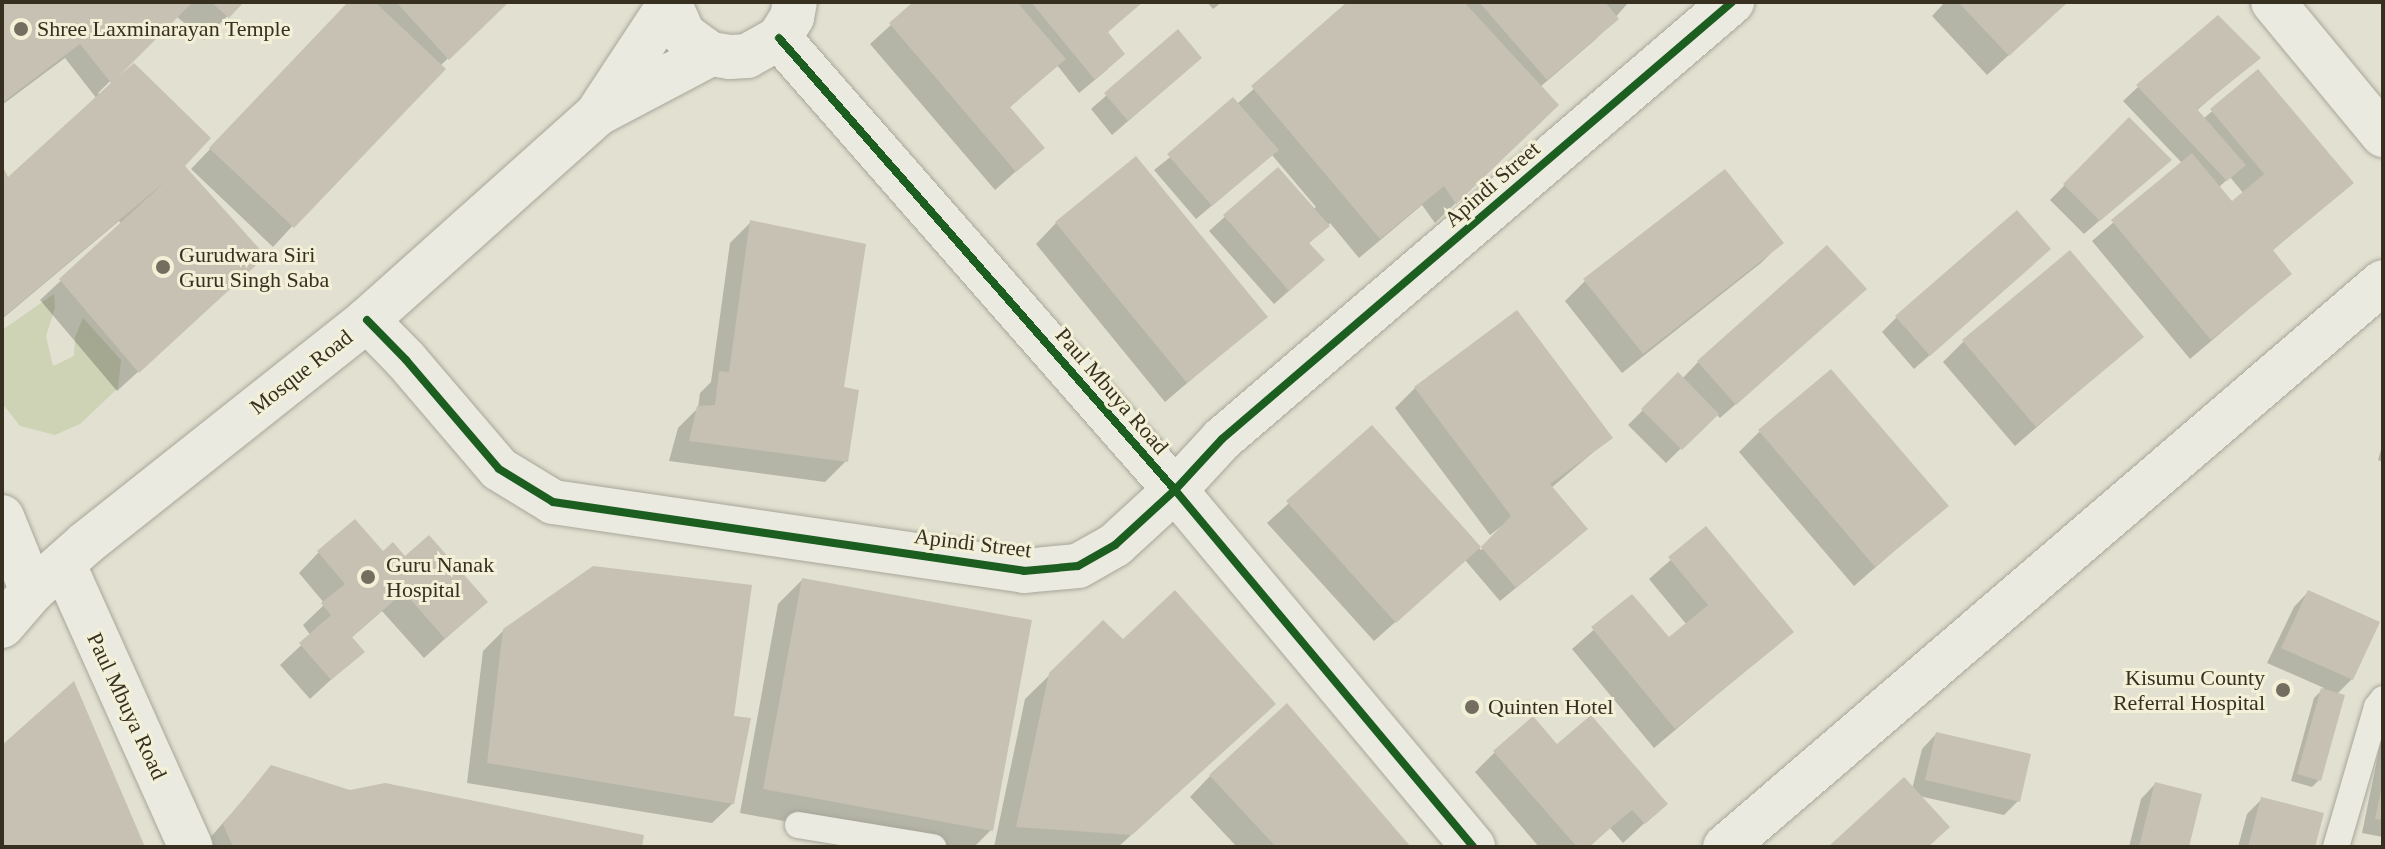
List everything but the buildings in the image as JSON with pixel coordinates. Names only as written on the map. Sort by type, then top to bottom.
[{"type":"street","name":"Apindi Street","points":[[367,320],[406,360],[499,469],[553,502],[1024,571],[1078,566],[1115,545],[1175,490],[1222,439],[1732,2]]},
{"type":"street","points":[[2273,2],[2383,135]]},
{"type":"street","points":[[669,3],[683,34],[711,54],[747,56],[787,20]]},
{"type":"street","name":"Mosque Road","points":[[597,114],[669,3]]},
{"type":"street","name":"Paul Mbuya Road","points":[[787,20],[1473,847]]},
{"type":"street","name":"Mosque Road","points":[[2,626],[48,578],[367,320],[597,114],[711,54]]},
{"type":"street","points":[[1725,847],[2383,282]]},
{"type":"street","name":"Paul Mbuya Road","points":[[2,517],[48,578],[191,847]]},
{"type":"lane","points":[[2336,847],[2377,707],[2383,699]]},
{"type":"lane","points":[[798,825],[933,847]]},
{"type":"green space","points":[[54,294],[55,308],[46,336],[53,366],[74,356],[75,337],[83,318],[121,360],[118,388],[80,424],[55,435],[20,426],[2,403],[2,330]]},
{"type":"cycle path","points":[[367,320],[406,360],[499,469],[553,502],[1024,571],[1078,566],[1115,545],[1175,490],[1222,439],[1732,2]]},
{"type":"cycle path","points":[[779,38],[1175,490],[1473,847]]},
{"type":"place","name":"Shree Laxminarayan Temple","points":[[21,29]]},
{"type":"place","name":"Gurudwara Siri Guru Singh Saba","points":[[163,267]]},
{"type":"place","name":"Guru Nanak Hospital","points":[[368,577]]},
{"type":"place","name":"Kisumu County Referral Hospital","points":[[2283,690]]},
{"type":"place","name":"Quinten Hotel","points":[[1472,707]]}]
